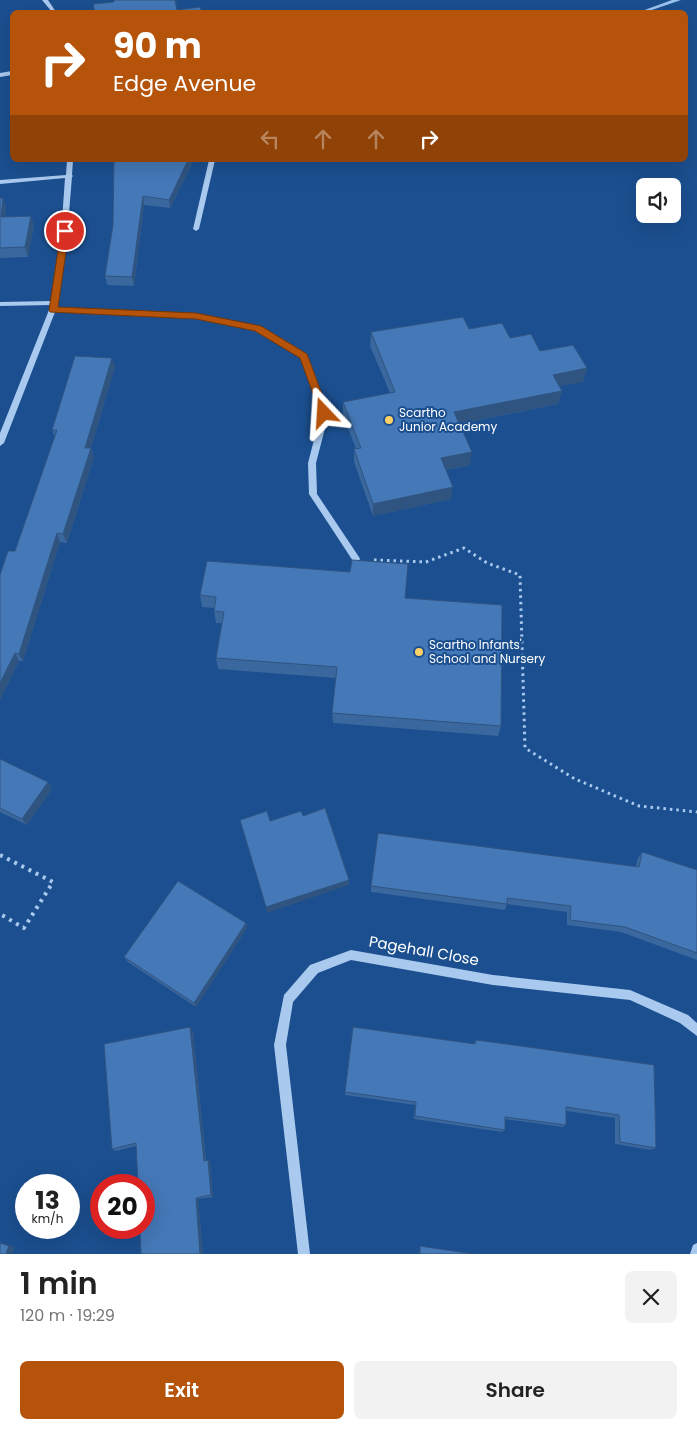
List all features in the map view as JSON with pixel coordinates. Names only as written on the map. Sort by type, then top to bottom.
[{"type":"street","points":[[0,444],[54,306],[63,249],[70,162]]},
{"type":"street","points":[[196,229],[212,162]]},
{"type":"street","points":[[0,182],[70,176]]},
{"type":"street","points":[[0,304],[196,316],[258,328],[304,356],[324,413],[312,463],[313,494],[356,559]]},
{"type":"street","name":"Pagehall Close","points":[[304,1254],[280,1045],[288,999],[314,969],[351,955],[493,980],[630,995],[684,1019],[697,1030]]},
{"type":"street","points":[[696,1254],[697,1249]]},
{"type":"path","points":[[356,559],[426,562],[464,548],[487,563],[520,574],[525,748],[575,779],[639,806],[697,812]]},
{"type":"path","points":[[0,855],[53,882],[24,928],[0,914]]},
{"type":"building","points":[[114,0],[175,0],[177,10],[94,10],[93,4],[114,2]]},
{"type":"building","points":[[200,7],[201,10],[177,10]]},
{"type":"building","points":[[114,162],[187,162],[169,200],[143,196],[132,277],[105,276],[113,225]]},
{"type":"building","points":[[0,198],[3,198],[1,217],[31,216],[25,247],[0,248]]},
{"type":"building","name":"Scartho Junior Academy","points":[[463,317],[469,329],[502,323],[510,338],[531,334],[540,351],[573,345],[587,368],[553,375],[562,391],[454,412],[472,452],[441,458],[453,487],[373,504],[354,449],[361,448],[343,402],[395,392],[371,332]]},
{"type":"building","points":[[75,356],[112,358],[85,448],[91,448],[63,534],[57,533],[19,654],[15,653],[0,683],[0,575],[8,551],[15,551],[57,430],[52,430]]},
{"type":"building","name":"Scartho Infants' School and Nursery","points":[[352,560],[408,564],[405,598],[502,605],[501,726],[332,713],[337,667],[216,658],[224,612],[214,611],[216,597],[200,595],[207,561],[350,572]]},
{"type":"building","points":[[0,759],[48,782],[22,819],[0,808]]},
{"type":"building","points":[[325,808],[349,880],[266,907],[240,820],[267,811],[270,821],[301,811],[303,816]]},
{"type":"building","points":[[378,833],[639,867],[642,852],[697,870],[697,953],[625,927],[570,920],[571,906],[507,898],[507,904],[371,886]]},
{"type":"building","points":[[178,881],[246,923],[194,1003],[124,957]]},
{"type":"building","points":[[190,1027],[204,1161],[208,1160],[211,1195],[196,1198],[200,1254],[141,1254],[140,1239],[155,1239],[155,1174],[137,1174],[136,1143],[112,1149],[104,1044]]},
{"type":"building","points":[[353,1027],[475,1044],[476,1040],[654,1065],[656,1148],[620,1142],[619,1115],[566,1107],[566,1125],[505,1117],[505,1130],[415,1116],[416,1102],[345,1092]]},
{"type":"building","points":[[0,1243],[9,1246],[7,1254],[0,1254]]},
{"type":"building","points":[[420,1246],[473,1254],[420,1254]]},
{"type":"waterway","points":[[648,10],[678,0]]},
{"type":"place","name":"Scartho Junior Academy","points":[[389,420]]},
{"type":"place","name":"Scartho Infants' School and Nursery","points":[[419,652]]},
{"type":"route","points":[[65,231],[53,310],[196,316],[258,328],[304,356],[324,413]]}]
